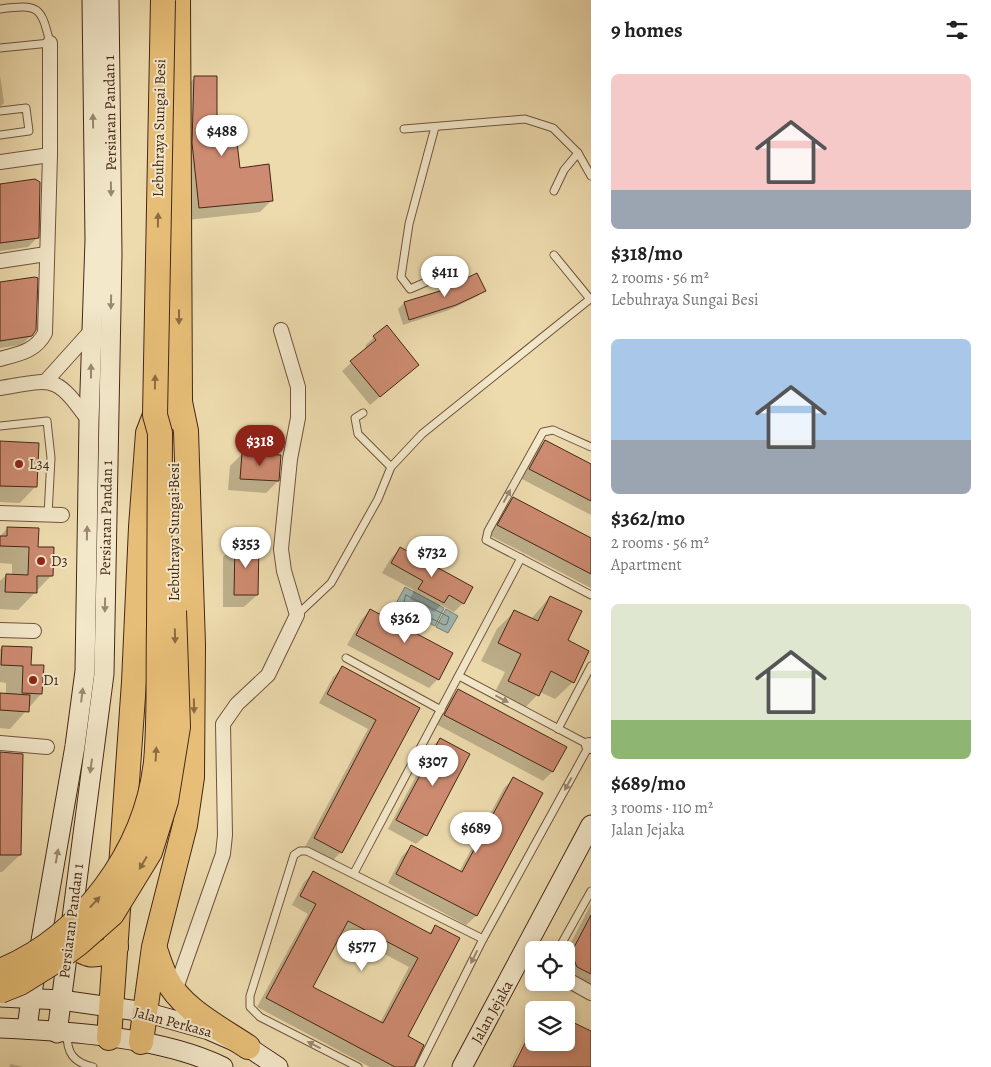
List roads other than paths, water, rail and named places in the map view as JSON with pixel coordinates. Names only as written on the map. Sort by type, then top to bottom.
[{"type":"highway","name":"Lebuhraya Sungai Besi","points":[[0,971],[17,964],[57,938],[98,899],[122,862],[141,823],[156,764],[160,433],[155,415],[161,18],[163,0]]},
{"type":"highway","name":"Lebuhraya Sungai Besi","points":[[0,991],[20,983],[52,963],[79,943],[112,914],[150,852],[166,800],[178,727],[173,562],[175,431],[180,402],[178,0]]},
{"type":"highway","points":[[141,1042],[154,947],[189,802],[194,723],[186,431],[180,402]]},
{"type":"highway","points":[[108,1038],[126,805],[148,433],[155,415]]},
{"type":"highway","points":[[126,805],[133,819],[148,830],[166,830],[175,825],[189,802]]},
{"type":"highway","points":[[69,940],[82,953],[93,955],[116,946]]},
{"type":"highway","points":[[154,947],[166,979],[175,991],[195,1011],[248,1047]]},
{"type":"street","name":"Persiaran Pandan 1","points":[[27,1029],[75,746],[85,672],[88,421],[95,240],[92,0]]},
{"type":"street","name":"Persiaran Pandan 1","points":[[62,1033],[61,1000],[104,674],[112,254],[109,0]]},
{"type":"street","points":[[0,359],[23,354],[41,341],[45,333],[50,155],[50,43]]},
{"type":"street","points":[[0,162],[50,155]]},
{"type":"street","points":[[0,261],[46,254]]},
{"type":"street","points":[[175,991],[223,854],[225,836],[223,724],[236,704],[268,675],[297,615],[284,571],[281,549],[290,459],[298,418],[298,387],[281,330]]},
{"type":"street","points":[[0,388],[46,381],[92,331]]},
{"type":"street","points":[[46,381],[68,394],[88,421]]},
{"type":"street","points":[[0,513],[55,515]]},
{"type":"street","points":[[0,630],[34,631]]},
{"type":"street","points":[[0,743],[48,747]]},
{"type":"street","name":"Jalan Jejaka","points":[[536,941],[591,825]]},
{"type":"street","points":[[0,982],[12,977],[26,965],[42,938]]},
{"type":"street","name":"Jalan Jejaka","points":[[462,1067],[525,964]]},
{"type":"street","points":[[575,984],[591,992]]},
{"type":"street","name":"Jalan Perkasa","points":[[0,997],[61,1000],[145,1012],[209,1030],[248,1047],[278,1067]]},
{"type":"street","name":"Jalan Perkasa","points":[[0,1028],[27,1029],[141,1042],[203,1057],[223,1067]]},
{"type":"lane","points":[[0,8],[19,6],[40,12],[43,15],[50,43],[0,48]]},
{"type":"lane","points":[[0,111],[26,108],[29,131],[0,135]]},
{"type":"lane","points":[[404,129],[525,119],[553,128],[578,153],[591,176]]},
{"type":"lane","points":[[435,127],[409,224],[402,277],[410,289],[447,273]]},
{"type":"lane","points":[[554,191],[564,170],[578,153]]},
{"type":"lane","points":[[297,615],[331,583],[378,499],[390,467],[422,434],[590,298],[554,255]]},
{"type":"lane","points":[[363,413],[355,418],[358,434],[390,467]]},
{"type":"lane","points":[[0,426],[47,420],[55,515]]},
{"type":"lane","points":[[591,448],[553,430],[548,429],[539,435],[488,532],[486,540],[591,595]]},
{"type":"lane","points":[[354,873],[522,558]]},
{"type":"lane","points":[[346,658],[441,710]]},
{"type":"lane","points":[[558,729],[591,666]]},
{"type":"lane","points":[[419,1067],[483,939],[590,744],[459,676]]},
{"type":"lane","points":[[358,1067],[260,1017],[250,1008],[248,1002],[294,855],[300,851],[307,851],[483,939]]},
{"type":"lane","points":[[563,941],[591,890]]},
{"type":"lane","points":[[62,1033],[67,1049],[74,1060],[93,1067]]},
{"type":"water","points":[[405,587],[444,608],[435,626],[395,605]]},
{"type":"water","points":[[446,609],[458,616],[448,633],[436,627]]},
{"type":"place","name":"L34","points":[[19,464]]},
{"type":"place","name":"D3","points":[[41,561]]},
{"type":"place","name":"D1","points":[[33,680]]}]
